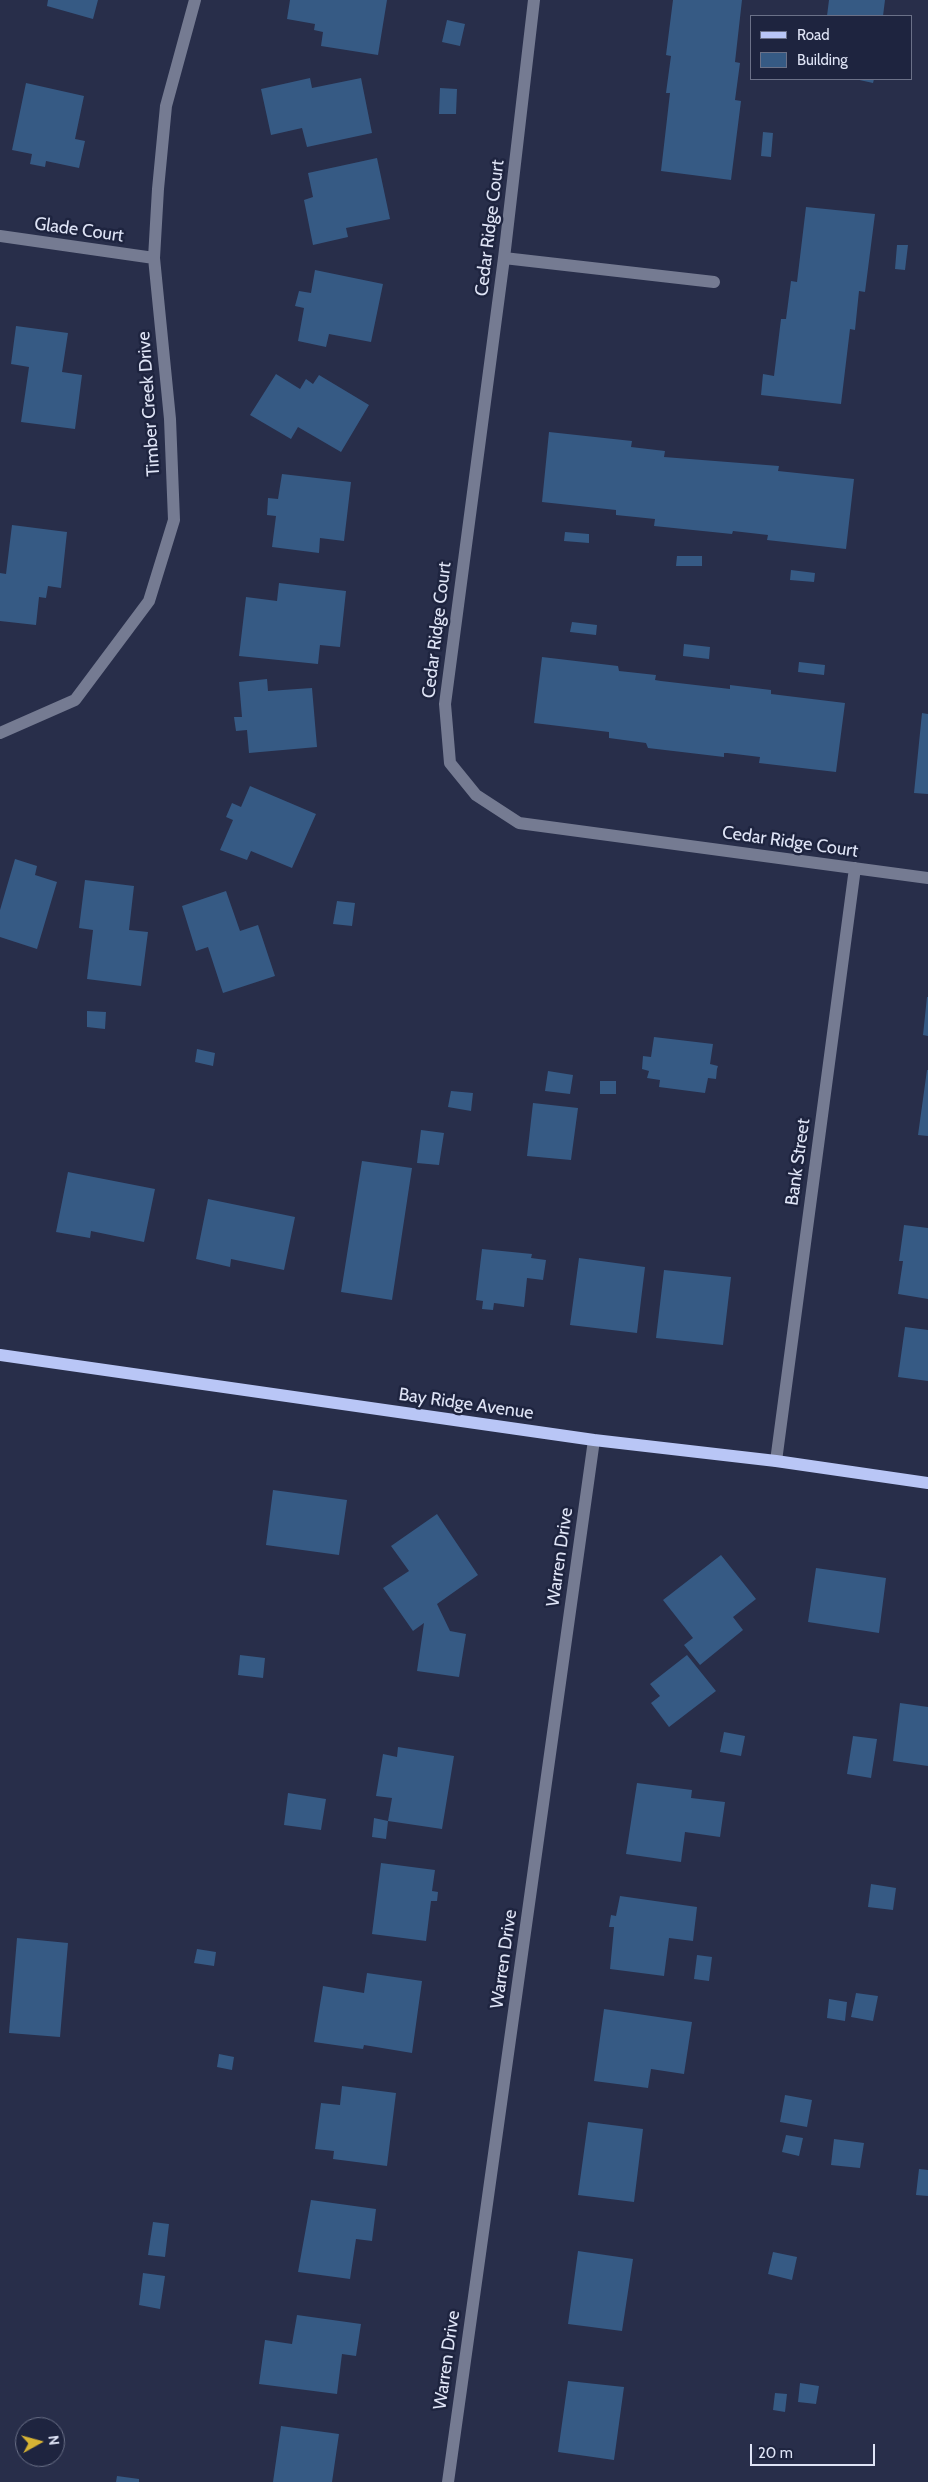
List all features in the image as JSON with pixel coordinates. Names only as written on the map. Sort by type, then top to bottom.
[{"type":"main road","name":"Bay Ridge Avenue","points":[[0,1355],[594,1440],[776,1461],[928,1483]]},
{"type":"street","name":"Timber Creek Drive","points":[[0,733],[75,700],[149,601],[174,520],[170,419],[154,258],[166,106],[195,0]]},
{"type":"street","name":"Cedar Ridge Court","points":[[534,0],[504,258],[444,704],[450,763],[476,795],[519,823],[928,878]]},
{"type":"street","name":"Glade Court","points":[[0,236],[154,258]]},
{"type":"street","points":[[504,258],[714,282]]},
{"type":"street","name":"Bank Street","points":[[776,1461],[854,868]]},
{"type":"street","name":"Warren Drive","points":[[448,2482],[594,1440]]},
{"type":"building","points":[[48,0],[98,0],[93,19],[47,6]]},
{"type":"building","points":[[290,0],[387,0],[378,55],[321,46],[323,32],[314,30],[315,24],[287,19]]},
{"type":"building","points":[[673,0],[742,0],[735,62],[740,63],[735,100],[741,101],[731,180],[661,171],[670,93],[666,93],[671,56],[666,55]]},
{"type":"building","points":[[829,0],[885,0],[883,15],[827,15]]},
{"type":"building","points":[[447,20],[465,24],[460,46],[442,42]]},
{"type":"building","points":[[310,78],[312,88],[361,78],[372,133],[307,147],[302,128],[271,135],[261,89]]},
{"type":"building","points":[[860,80],[874,80],[873,83]]},
{"type":"building","points":[[26,83],[84,96],[75,139],[85,141],[79,168],[46,161],[45,167],[30,164],[32,154],[12,150]]},
{"type":"building","points":[[440,88],[457,89],[456,114],[439,114]]},
{"type":"building","points":[[763,132],[773,133],[771,157],[761,156]]},
{"type":"building","points":[[377,158],[390,219],[346,228],[348,237],[313,245],[304,200],[313,197],[308,173]]},
{"type":"building","points":[[806,207],[875,214],[865,292],[859,291],[855,330],[850,329],[841,404],[761,395],[763,374],[774,376],[781,319],[786,319],[791,281],[797,282]]},
{"type":"building","points":[[897,245],[908,245],[905,270],[895,269]]},
{"type":"building","points":[[315,270],[383,284],[371,342],[329,334],[326,347],[298,341],[304,308],[295,306],[299,291],[311,293]]},
{"type":"building","points":[[16,326],[68,333],[62,372],[82,375],[75,429],[21,422],[29,367],[11,364]]},
{"type":"building","points":[[276,374],[300,389],[306,379],[313,384],[319,375],[369,405],[341,452],[298,427],[291,439],[250,415]]},
{"type":"building","points":[[549,432],[632,441],[631,447],[665,451],[664,457],[779,466],[778,471],[854,479],[846,549],[767,540],[768,535],[733,531],[732,534],[654,526],[655,519],[616,515],[616,510],[542,502]]},
{"type":"building","points":[[282,474],[351,482],[344,541],[320,538],[319,553],[272,547],[276,516],[267,515],[268,498],[278,499]]},
{"type":"building","points":[[12,525],[67,532],[61,588],[48,586],[46,598],[39,597],[36,625],[0,621],[0,573],[6,574]]},
{"type":"building","points":[[565,532],[589,534],[589,543],[564,541]]},
{"type":"building","points":[[677,556],[702,556],[702,566],[676,566]]},
{"type":"building","points":[[791,570],[815,573],[814,582],[790,580]]},
{"type":"building","points":[[279,583],[346,591],[340,647],[320,645],[318,664],[239,656],[246,597],[277,601]]},
{"type":"building","points":[[572,622],[597,625],[596,635],[570,632]]},
{"type":"building","points":[[684,644],[710,647],[709,659],[683,656]]},
{"type":"building","points":[[542,657],[618,666],[619,671],[656,675],[655,680],[661,681],[730,689],[730,685],[771,690],[771,694],[845,703],[836,772],[759,763],[760,757],[724,753],[724,757],[648,748],[646,743],[609,738],[609,732],[534,723]]},
{"type":"building","points":[[799,662],[825,665],[824,675],[798,672]]},
{"type":"building","points":[[267,679],[268,691],[312,688],[317,747],[249,753],[247,730],[236,731],[234,717],[242,717],[239,682]]},
{"type":"building","points":[[922,713],[928,714],[928,794],[914,793]]},
{"type":"building","points":[[250,786],[316,814],[292,868],[251,851],[247,860],[220,850],[233,820],[226,817],[232,803],[241,807]]},
{"type":"building","points":[[15,859],[37,866],[35,875],[57,882],[37,949],[0,937],[0,910]]},
{"type":"building","points":[[85,880],[134,886],[129,930],[148,932],[141,986],[87,979],[93,930],[79,928]]},
{"type":"building","points":[[226,891],[240,931],[258,925],[275,976],[223,993],[208,947],[196,951],[182,906]]},
{"type":"building","points":[[337,901],[355,903],[352,926],[333,924]]},
{"type":"building","points":[[928,997],[928,1036],[923,1035]]},
{"type":"building","points":[[87,1011],[106,1012],[105,1029],[87,1027]]},
{"type":"building","points":[[654,1037],[713,1044],[710,1064],[718,1066],[716,1079],[708,1078],[705,1093],[659,1087],[660,1080],[647,1078],[649,1071],[642,1069],[643,1056],[651,1057]]},
{"type":"building","points":[[197,1049],[215,1053],[213,1066],[195,1062]]},
{"type":"building","points":[[928,1070],[928,1136],[918,1135]]},
{"type":"building","points":[[548,1071],[573,1075],[570,1094],[545,1091]]},
{"type":"building","points":[[600,1081],[616,1081],[616,1094],[600,1094]]},
{"type":"building","points":[[451,1091],[473,1093],[471,1111],[448,1107]]},
{"type":"building","points":[[533,1103],[578,1108],[571,1160],[527,1156]]},
{"type":"building","points":[[421,1130],[444,1133],[439,1165],[417,1163]]},
{"type":"building","points":[[362,1161],[412,1168],[392,1300],[341,1292]]},
{"type":"building","points":[[68,1172],[155,1189],[144,1242],[91,1231],[90,1238],[56,1232]]},
{"type":"building","points":[[208,1199],[295,1217],[284,1270],[231,1259],[230,1267],[196,1259]]},
{"type":"building","points":[[904,1225],[928,1228],[928,1299],[898,1294],[903,1261],[899,1261]]},
{"type":"building","points":[[482,1249],[532,1254],[531,1258],[546,1260],[543,1280],[527,1278],[524,1307],[494,1303],[493,1310],[482,1309],[483,1301],[476,1300]]},
{"type":"building","points":[[579,1258],[645,1267],[637,1333],[570,1325]]},
{"type":"building","points":[[664,1270],[731,1277],[723,1345],[656,1338]]},
{"type":"building","points":[[905,1327],[928,1330],[928,1381],[898,1377]]},
{"type":"building","points":[[273,1490],[347,1500],[339,1555],[266,1545]]},
{"type":"building","points":[[437,1514],[478,1575],[437,1604],[450,1631],[466,1634],[459,1677],[417,1671],[424,1623],[413,1631],[383,1588],[409,1571],[391,1546]]},
{"type":"building","points":[[721,1555],[756,1599],[733,1617],[743,1630],[700,1665],[684,1645],[693,1638],[663,1600]]},
{"type":"building","points":[[816,1568],[886,1578],[879,1633],[808,1622]]},
{"type":"building","points":[[240,1655],[265,1658],[263,1678],[238,1675]]},
{"type":"building","points":[[687,1655],[716,1691],[669,1727],[651,1703],[660,1696],[650,1684]]},
{"type":"building","points":[[900,1703],[928,1707],[928,1766],[893,1761]]},
{"type":"building","points":[[724,1732],[745,1736],[741,1756],[720,1752]]},
{"type":"building","points":[[853,1736],[877,1739],[871,1778],[847,1774]]},
{"type":"building","points":[[398,1747],[454,1756],[442,1829],[388,1821],[392,1798],[376,1796],[383,1754],[397,1757]]},
{"type":"building","points":[[637,1783],[692,1790],[691,1798],[725,1802],[720,1837],[685,1832],[681,1862],[626,1854]]},
{"type":"building","points":[[288,1793],[326,1799],[321,1830],[284,1825]]},
{"type":"building","points":[[374,1818],[388,1821],[386,1839],[372,1837]]},
{"type":"building","points":[[381,1863],[435,1870],[432,1891],[438,1892],[437,1901],[431,1901],[426,1941],[372,1934]]},
{"type":"building","points":[[871,1884],[896,1888],[893,1910],[868,1907]]},
{"type":"building","points":[[620,1896],[697,1907],[693,1941],[669,1938],[664,1976],[610,1969],[614,1927],[609,1927],[611,1915],[616,1916]]},
{"type":"building","points":[[17,1938],[68,1943],[60,2037],[9,2033]]},
{"type":"building","points":[[197,1949],[216,1952],[214,1966],[194,1963]]},
{"type":"building","points":[[697,1955],[712,1957],[709,1981],[694,1979]]},
{"type":"building","points":[[367,1973],[422,1981],[412,2053],[364,2045],[363,2049],[314,2042],[323,1986],[364,1993]]},
{"type":"building","points":[[856,1993],[878,1996],[873,2021],[851,2017]]},
{"type":"building","points":[[829,1999],[847,2002],[845,2021],[827,2018]]},
{"type":"building","points":[[604,2009],[692,2022],[684,2074],[651,2069],[648,2088],[594,2081]]},
{"type":"building","points":[[219,2054],[234,2057],[232,2070],[217,2067]]},
{"type":"building","points":[[342,2086],[396,2093],[387,2166],[333,2159],[334,2151],[315,2149],[321,2103],[340,2105]]},
{"type":"building","points":[[785,2095],[812,2100],[807,2127],[780,2122]]},
{"type":"building","points":[[588,2122],[643,2129],[634,2202],[578,2195]]},
{"type":"building","points":[[786,2135],[803,2138],[799,2156],[782,2152]]},
{"type":"building","points":[[834,2139],[864,2143],[860,2168],[831,2165]]},
{"type":"building","points":[[919,2169],[928,2170],[928,2196],[916,2195]]},
{"type":"building","points":[[311,2200],[376,2209],[372,2241],[356,2239],[350,2279],[298,2272]]},
{"type":"building","points":[[153,2222],[169,2224],[165,2257],[148,2255]]},
{"type":"building","points":[[578,2251],[633,2259],[622,2331],[568,2324]]},
{"type":"building","points":[[773,2252],[797,2257],[792,2280],[768,2274]]},
{"type":"building","points":[[143,2273],[165,2276],[160,2309],[139,2305]]},
{"type":"building","points":[[297,2315],[361,2324],[356,2356],[342,2354],[337,2394],[259,2384],[265,2340],[292,2344]]},
{"type":"building","points":[[568,2381],[624,2387],[614,2460],[558,2452]]},
{"type":"building","points":[[800,2383],[819,2386],[816,2404],[798,2402]]},
{"type":"building","points":[[775,2393],[787,2394],[785,2412],[773,2410]]},
{"type":"building","points":[[281,2426],[339,2434],[332,2482],[273,2482]]},
{"type":"building","points":[[117,2476],[139,2479],[139,2482],[116,2482]]}]
